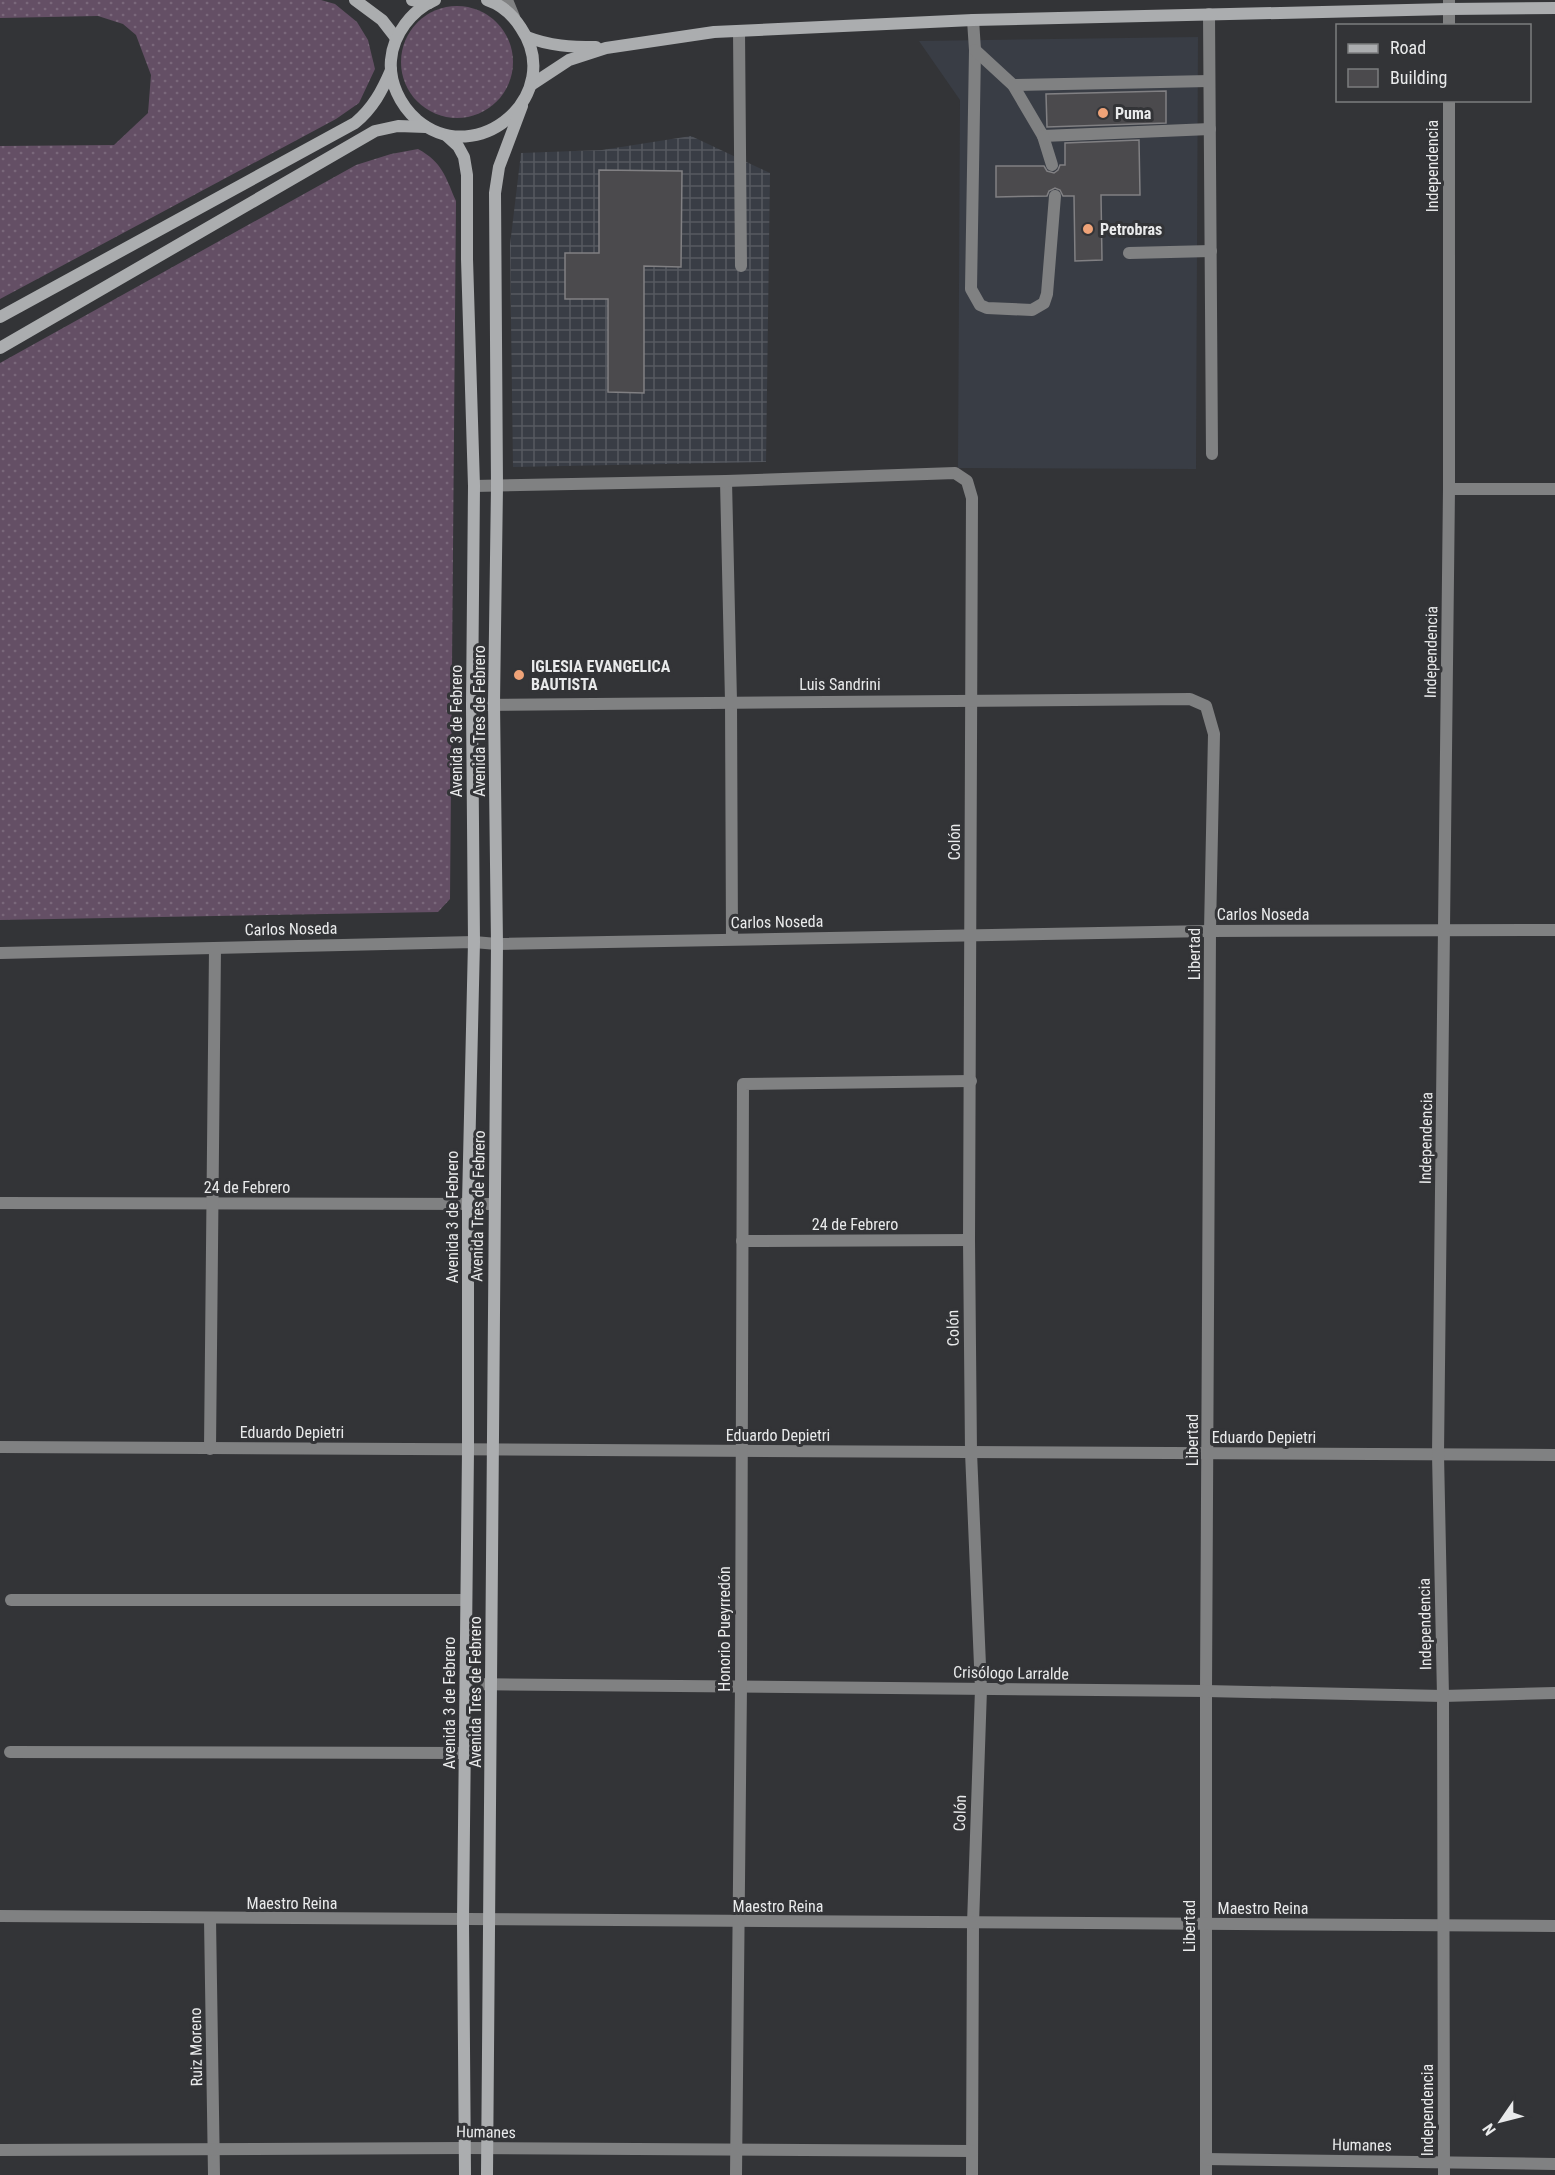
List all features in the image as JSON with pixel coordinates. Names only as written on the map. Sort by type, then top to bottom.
[{"type":"main road","points":[[355,0],[382,20],[396,38]]},
{"type":"main road","points":[[412,0],[432,1]]},
{"type":"main road","points":[[487,0],[514,17],[527,37],[532,52],[531,85]]},
{"type":"main road","points":[[426,128],[408,112],[396,92],[391,59],[396,38],[410,17],[432,1]]},
{"type":"main road","points":[[531,85],[569,60],[606,48],[714,32],[973,20],[1209,14],[1449,4],[1555,8]]},
{"type":"main road","points":[[527,37],[545,44],[606,48]]},
{"type":"main road","points":[[0,317],[355,123],[368,112],[382,92],[391,70]]},
{"type":"main road","name":"Avenida Tres de Febrero","points":[[488,2175],[497,944],[494,703],[497,486],[494,238],[495,193],[500,167],[531,85]]},
{"type":"main road","points":[[0,348],[375,131],[398,126],[426,128],[447,135],[468,137],[489,132],[507,121],[522,106]]},
{"type":"main road","name":"Avenida 3 de Febrero","points":[[447,135],[458,146],[464,157],[467,175],[467,260],[474,486],[472,705],[474,942],[468,1203],[466,1753],[463,1921],[465,2175]]},
{"type":"street","points":[[507,0],[514,17]]},
{"type":"street","points":[[1449,4],[1449,24]]},
{"type":"street","points":[[1209,14],[1212,454]]},
{"type":"street","points":[[973,20],[975,50],[971,289],[980,305],[987,308],[1032,310],[1044,303],[1047,294],[1055,196]]},
{"type":"street","points":[[739,31],[741,266]]},
{"type":"street","points":[[975,50],[1013,85],[1043,136],[1052,165]]},
{"type":"street","points":[[1013,85],[1209,81]]},
{"type":"street","name":"Independencia","points":[[1444,2175],[1443,1696],[1438,1454],[1449,489],[1449,102]]},
{"type":"street","points":[[1043,136],[1210,129]]},
{"type":"street","points":[[1129,253],[1211,251]]},
{"type":"street","name":"Colón","points":[[726,482],[956,473],[968,481],[972,498],[969,1240],[971,1452],[981,1689],[973,1924],[972,2175]]},
{"type":"street","points":[[474,486],[726,482],[731,701],[732,939]]},
{"type":"street","points":[[1449,489],[1555,489]]},
{"type":"street","name":"Luis Sandrini","points":[[472,705],[731,701],[1190,699],[1206,706]]},
{"type":"street","name":"Libertad","points":[[1206,706],[1214,734],[1210,931],[1205,1925],[1206,2175]]},
{"type":"street","name":"Carlos Noseda","points":[[0,953],[970,934],[1555,930]]},
{"type":"street","points":[[210,1449],[215,948]]},
{"type":"street","name":"Honorio Pueyrredón","points":[[736,2175],[741,1686],[742,1084],[970,1081]]},
{"type":"street","name":"24 de Febrero","points":[[0,1203],[494,1204]]},
{"type":"street","name":"24 de Febrero","points":[[742,1240],[969,1240]]},
{"type":"street","name":"Eduardo Depietri","points":[[0,1447],[1555,1455]]},
{"type":"street","points":[[11,1600],[466,1600]]},
{"type":"street","name":"Crisólogo Larralde","points":[[466,1684],[1206,1691],[1443,1696],[1555,1692]]},
{"type":"street","points":[[10,1752],[466,1753]]},
{"type":"street","name":"Maestro Reina","points":[[0,1917],[1555,1926]]},
{"type":"street","name":"Ruiz Moreno","points":[[210,1918],[214,2175]]},
{"type":"street","name":"Humanes","points":[[0,2150],[465,2148],[487,2150],[972,2151]]},
{"type":"street","name":"Humanes","points":[[1206,2159],[1555,2163]]},
{"type":"shaded area","points":[[0,0],[321,0],[335,4],[357,22],[368,40],[375,69],[359,103],[336,119],[0,299],[0,146],[114,145],[148,113],[151,75],[136,35],[123,24],[98,16],[0,18]]},
{"type":"shaded area","points":[[457,6],[478,11],[496,23],[508,41],[513,62],[508,83],[496,101],[478,113],[457,118],[436,113],[418,101],[406,83],[401,62],[406,41],[418,23],[436,11]]},
{"type":"shaded area","points":[[1198,37],[1196,469],[958,468],[960,100],[919,41]]},
{"type":"shaded area","points":[[691,136],[770,173],[766,462],[513,467],[510,245],[521,153],[602,150]]},
{"type":"shaded area","points":[[418,149],[438,165],[456,201],[450,899],[438,912],[0,920],[0,363],[356,165],[391,154]]},
{"type":"building","points":[[1166,91],[1166,123],[1047,127],[1046,94]]},
{"type":"building","name":"Petrobras","points":[[1139,140],[1140,195],[1101,195],[1102,260],[1075,261],[1074,196],[1063,196],[1060,190],[1055,188],[1049,191],[1047,196],[996,197],[996,166],[1044,166],[1047,171],[1054,173],[1060,165],[1065,165],[1065,143]]},
{"type":"building","points":[[599,170],[682,171],[681,267],[644,266],[644,393],[608,392],[608,299],[565,299],[565,253],[599,253]]},
{"type":"place","name":"Puma","points":[[1103,113]]},
{"type":"place","name":"Petrobras","points":[[1088,229]]},
{"type":"place","name":"IGLESIA EVANGELICA BAUTISTA","points":[[519,675]]}]
